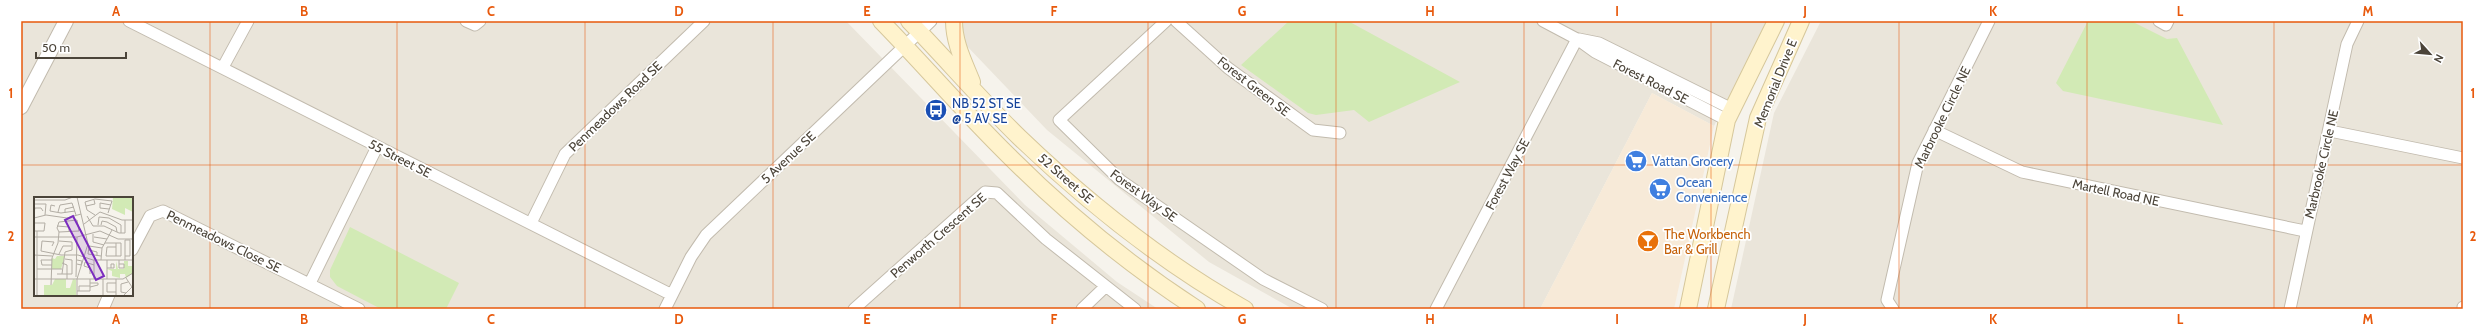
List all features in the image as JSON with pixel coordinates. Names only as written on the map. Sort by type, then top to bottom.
[{"type":"main road","name":"52 Street SE","points":[[881,21],[1008,155],[1059,203],[1105,243],[1148,276],[1197,309]]},
{"type":"main road","points":[[954,21],[954,33],[959,52],[976,91]]},
{"type":"main road","name":"Memorial Drive E","points":[[1688,309],[1730,114],[1776,21]]},
{"type":"main road","name":"Memorial Drive E","points":[[1716,309],[1758,118],[1801,21]]},
{"type":"main road","name":"52 Street SE","points":[[914,27],[1019,137],[1119,223],[1169,260],[1245,309]]},
{"type":"street","points":[[21,107],[66,21]]},
{"type":"street","name":"55 Street SE","points":[[129,21],[223,67],[377,147],[672,295]]},
{"type":"street","points":[[223,67],[248,21]]},
{"type":"street","points":[[466,21],[475,25],[480,21]]},
{"type":"street","name":"Penmeadows Road SE","points":[[531,223],[565,154],[704,21]]},
{"type":"street","name":"5 Avenue SE","points":[[665,309],[691,257],[706,235],[905,46],[914,27],[931,21]]},
{"type":"street","name":"Forest Way SE","points":[[1166,21],[1059,120],[1120,180],[1263,279],[1322,309]]},
{"type":"street","name":"Forest Green SE","points":[[1176,21],[1228,68],[1313,130],[1340,133]]},
{"type":"street","name":"Forest Road SE","points":[[1543,21],[1577,39],[1599,43],[1730,114]]},
{"type":"street","name":"Marbrooke Circle NE","points":[[1893,309],[1887,300],[1918,163],[1989,21]]},
{"type":"street","points":[[2159,21],[2166,25],[2168,21]]},
{"type":"street","name":"Marbrooke Circle NE","points":[[2290,309],[2305,231],[2330,131],[2347,44],[2358,21]]},
{"type":"street","name":"Forest Way SE","points":[[1436,309],[1577,39]]},
{"type":"street","name":"Martell Road NE","points":[[1934,130],[2022,172],[2305,231]]},
{"type":"street","points":[[2330,131],[2463,158]]},
{"type":"street","points":[[310,283],[377,147]]},
{"type":"street","name":"Penworth Crescent SE","points":[[854,309],[985,192],[997,193],[1046,239],[1105,287],[1135,309]]},
{"type":"street","name":"Penmeadows Close SE","points":[[133,248],[150,216],[163,211],[310,283],[359,309]]},
{"type":"street","points":[[1082,309],[1105,287]]},
{"type":"street","points":[[103,309],[109,296]]},
{"type":"shaded area","points":[[21,21],[846,21],[1025,205],[1117,282],[1158,309],[21,309]]},
{"type":"shaded area","points":[[943,21],[1767,21],[1714,126],[1652,93],[1540,309],[1293,309],[1209,262],[1047,130]]},
{"type":"shaded area","points":[[1821,21],[2463,21],[2463,309],[1731,309],[1774,113]]},
{"type":"shaded area","points":[[1652,93],[1714,126],[1674,309],[1540,309]]},
{"type":"green space","points":[[1289,21],[1348,21],[1460,82],[1369,122],[1354,110],[1316,115],[1308,113],[1241,65]]},
{"type":"green space","points":[[2088,21],[2131,21],[2167,39],[2177,38],[2223,125],[2063,91],[2056,83]]},
{"type":"green space","points":[[350,227],[459,283],[446,309],[381,309],[337,286],[330,277],[330,270]]},
{"type":"place","name":"NB 52 ST SE @ 5 AV SE","points":[[936,110]]},
{"type":"place","name":"Vattan Grocery","points":[[1636,161]]},
{"type":"place","name":"Ocean Convenience","points":[[1660,189]]},
{"type":"place","name":"The Workbench Bar & Grill","points":[[1648,241]]}]
